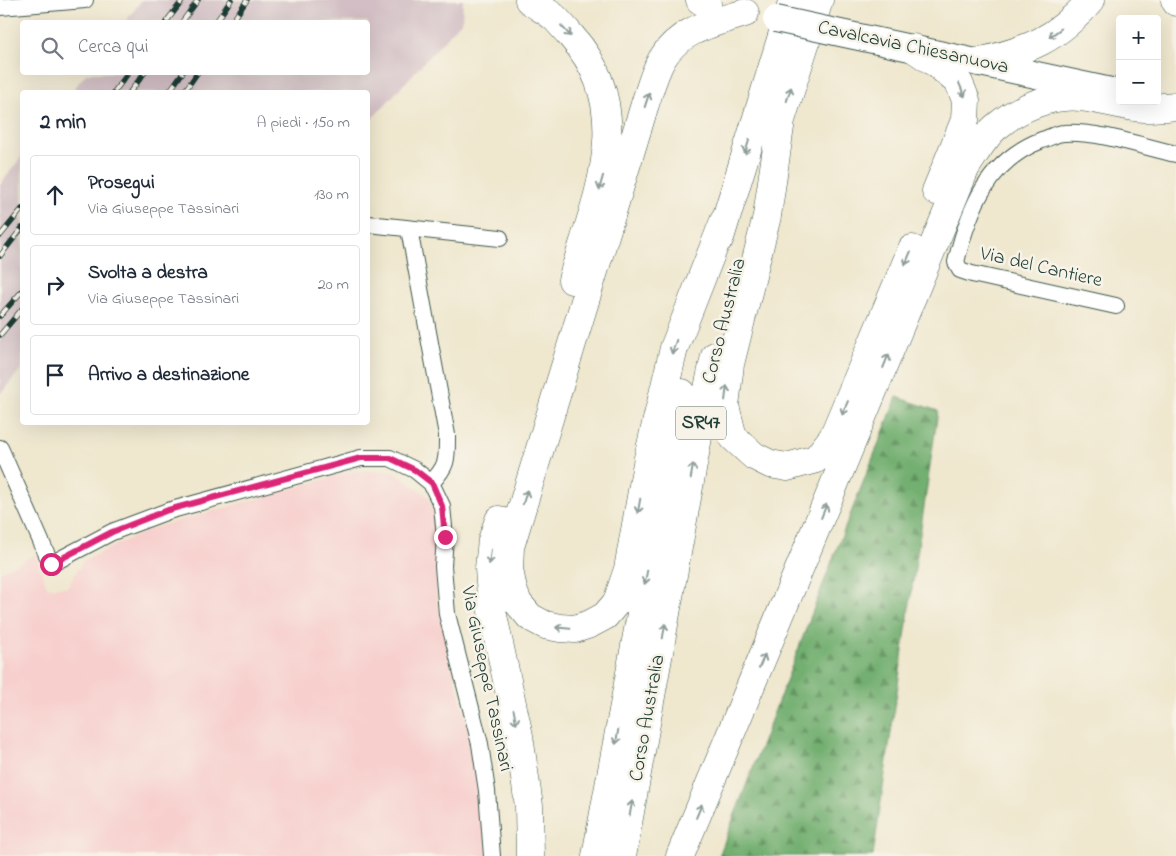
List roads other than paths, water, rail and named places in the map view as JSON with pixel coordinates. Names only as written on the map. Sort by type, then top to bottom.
[{"type":"highway","points":[[528,0],[555,18],[585,52],[601,85],[607,110],[609,135],[603,176],[492,540],[489,568],[492,610],[518,736],[529,806],[530,856]]},
{"type":"highway","name":"Corso Australia","points":[[622,856],[700,426],[719,337],[751,216],[819,0]]},
{"type":"highway","points":[[978,62],[1007,55],[1043,41],[1073,20],[1091,0]]},
{"type":"highway","name":"Corso Australia","points":[[596,856],[680,398],[724,221],[784,9]]},
{"type":"highway","points":[[724,221],[674,348],[648,458],[628,569],[617,602],[605,616],[575,629],[544,625],[530,617],[518,603],[513,590],[509,569],[510,547],[645,104],[662,60],[679,39],[698,27],[745,13]]},
{"type":"highway","points":[[781,120],[767,216],[730,364],[725,406],[733,437],[754,456],[770,464],[787,467],[816,459],[833,437],[965,120],[966,100],[959,83],[937,64],[913,48]]},
{"type":"highway","points":[[680,856],[966,167],[995,127],[1024,108],[1041,102],[1061,97],[1079,97],[1144,108],[1176,105]]},
{"type":"main road","name":"Cavalcavia Chiesanuova","points":[[704,2],[745,13],[784,9],[831,31],[1116,91]]},
{"type":"main road","points":[[1161,101],[1176,105]]},
{"type":"street","points":[[0,7],[85,0]]},
{"type":"street","name":"Via del Cantiere","points":[[1116,306],[960,270],[956,262],[972,210],[985,184],[1003,165],[1029,145],[1062,133],[1102,137],[1176,154]]},
{"type":"street","points":[[370,224],[500,238]]},
{"type":"street","points":[[0,448],[51,564],[112,532],[168,510],[361,458],[390,458],[415,470],[432,483],[444,470],[447,457],[447,436],[409,228]]},
{"type":"street","name":"Via Giuseppe Tassinari","points":[[432,483],[442,506],[445,537],[443,566],[447,614],[480,744],[488,791],[492,856]]},
{"type":"railway","points":[[168,20],[183,0]]},
{"type":"railway","points":[[183,20],[198,0]]},
{"type":"railway","points":[[217,20],[231,0]]},
{"type":"railway","points":[[233,20],[247,0]]},
{"type":"railway","points":[[116,90],[127,75]]},
{"type":"railway","points":[[132,90],[143,75]]},
{"type":"railway","points":[[170,90],[181,75]]},
{"type":"railway","points":[[185,90],[196,75]]},
{"type":"railway","points":[[0,236],[20,211]]},
{"type":"railway","points":[[0,256],[20,231]]},
{"type":"railway","points":[[0,316],[20,293]]},
{"type":"railway","points":[[0,335],[20,311]]}]
